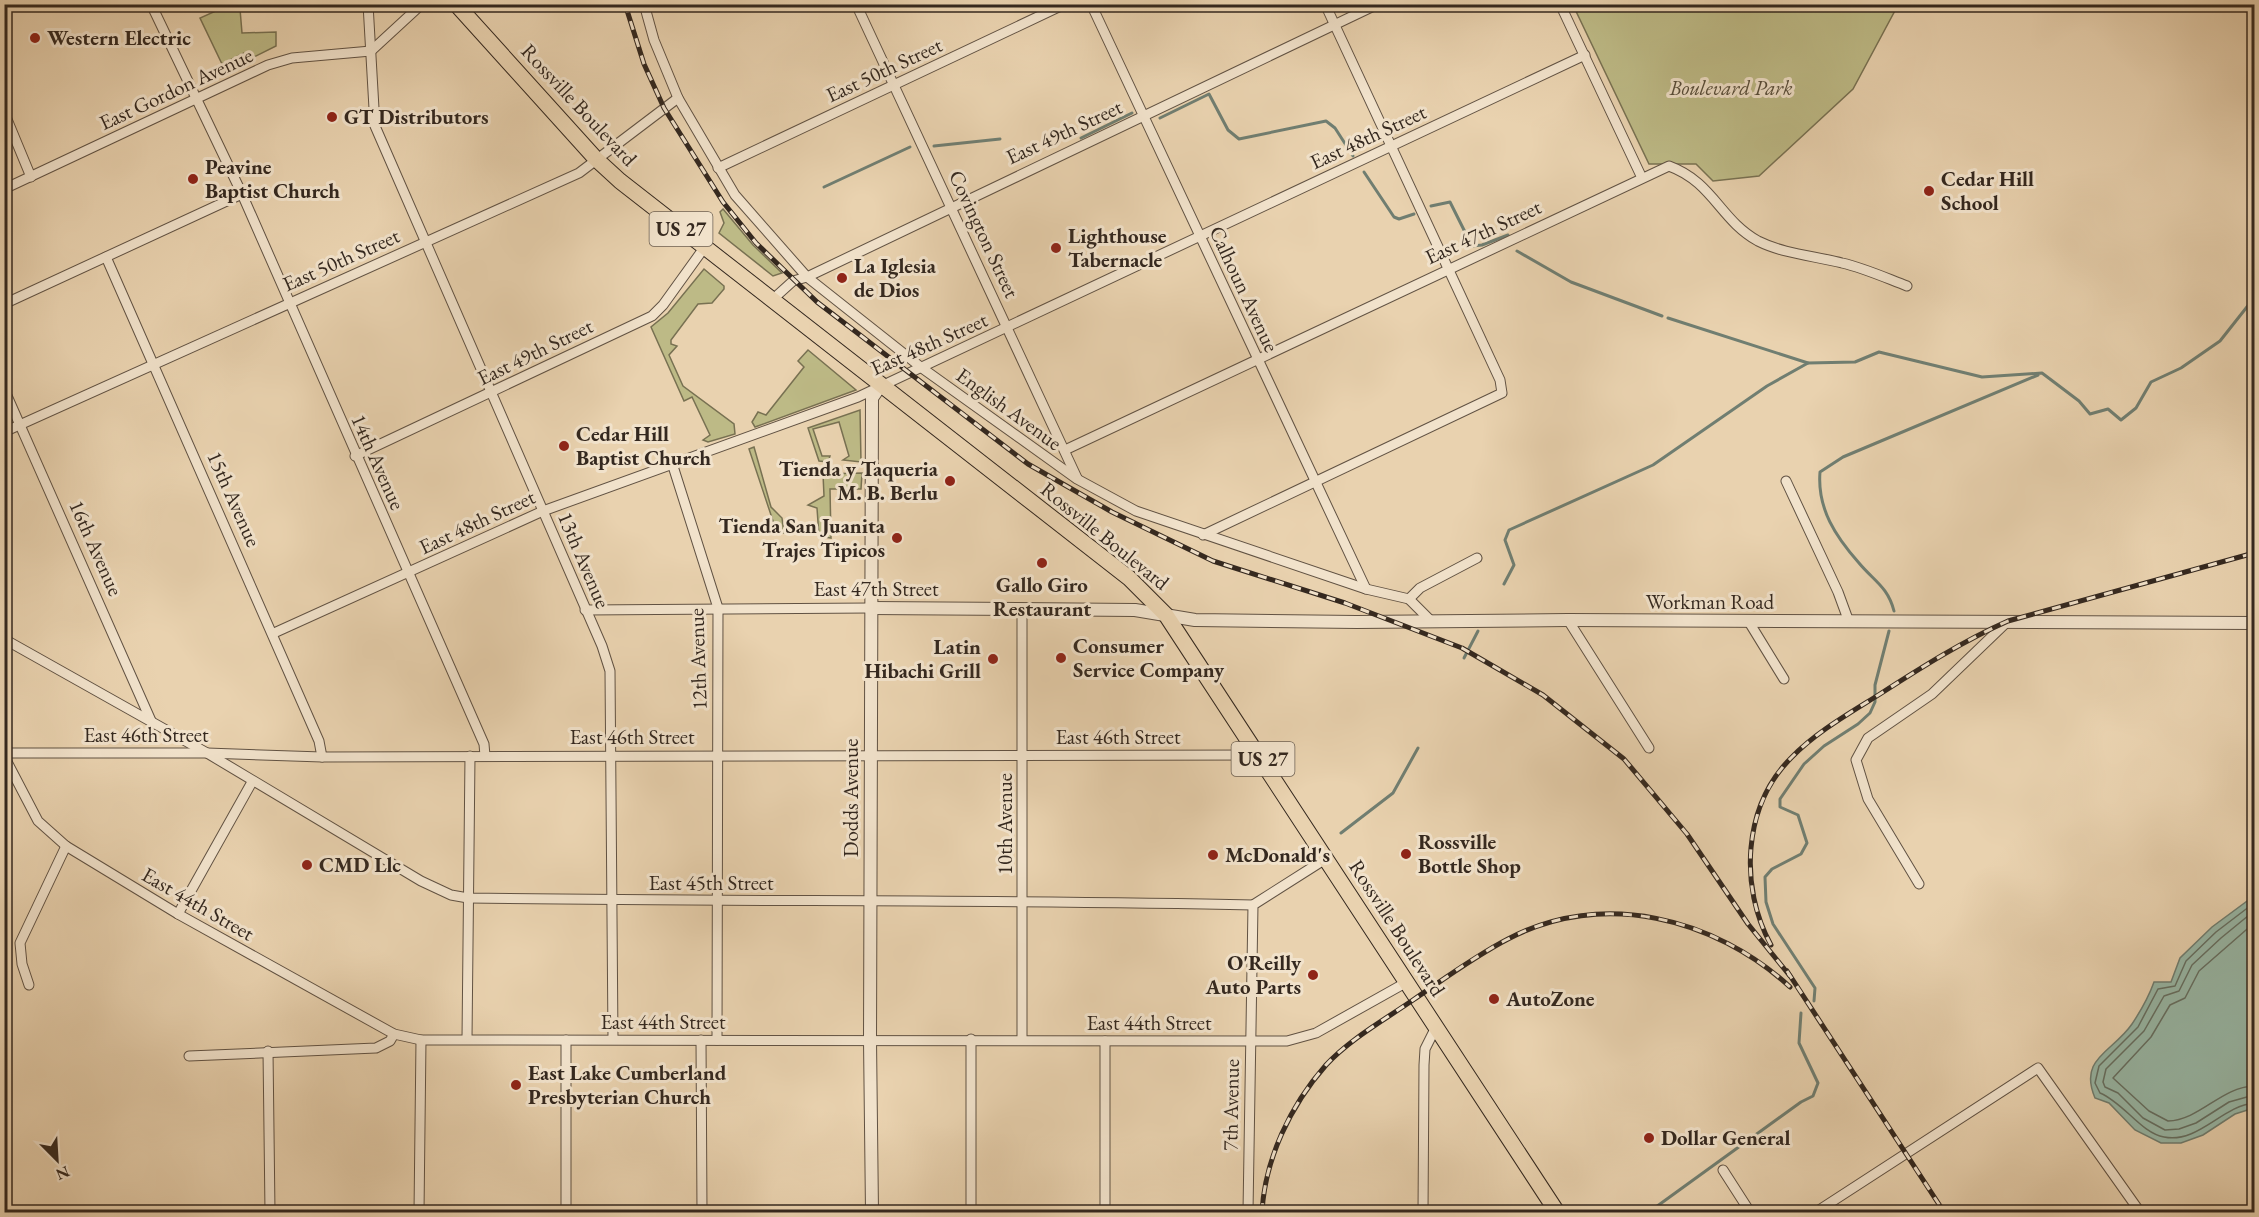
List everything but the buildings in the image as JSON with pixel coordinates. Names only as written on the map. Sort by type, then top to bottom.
[{"type":"highway","name":"Rossville Boulevard","points":[[456,4],[596,159],[704,248],[1129,578],[1166,615],[1260,755],[1557,1212]]},
{"type":"street","name":"14th Avenue","points":[[151,4],[242,194],[355,456],[484,744],[485,756]]},
{"type":"street","points":[[368,4],[371,51]]},
{"type":"street","points":[[371,51],[422,4]]},
{"type":"street","name":"Covington Street","points":[[856,4],[1077,479]]},
{"type":"street","name":"East 50th Street","points":[[718,168],[1065,4]]},
{"type":"street","name":"Calhoun Avenue","points":[[1091,4],[1366,589]]},
{"type":"street","points":[[1203,535],[1502,393],[1500,380],[1326,4]]},
{"type":"street","name":"East 49th Street","points":[[772,300],[793,280],[807,277],[950,206],[1378,4]]},
{"type":"street","points":[[1560,4],[1642,178]]},
{"type":"street","points":[[2241,4],[2254,10]]},
{"type":"street","name":"English Avenue","points":[[644,9],[678,98],[718,168],[751,215],[807,277],[922,368],[1013,436],[1077,479],[1136,512],[1366,589],[1409,599]]},
{"type":"street","name":"East Gordon Avenue","points":[[4,189],[237,78],[292,58],[371,51]]},
{"type":"street","name":"13th Avenue","points":[[371,51],[375,126],[602,646],[610,671],[610,900],[613,1040]]},
{"type":"street","name":"East 48th Street","points":[[274,633],[543,511],[858,397],[1585,55]]},
{"type":"street","name":"East 50th Street","points":[[4,432],[579,173],[678,98]]},
{"type":"street","points":[[4,112],[31,177]]},
{"type":"street","name":"East 47th Street","points":[[1065,450],[1669,166],[1688,173],[1705,187],[1745,232],[1760,242],[1788,252],[1845,263],[1907,286]]},
{"type":"street","points":[[4,304],[242,194]]},
{"type":"street","name":"East 49th Street","points":[[355,456],[652,316],[663,305],[704,248]]},
{"type":"street","name":"15th Avenue","points":[[106,257],[274,633],[320,741],[322,757]]},
{"type":"street","name":"Dodds Avenue","points":[[872,1212],[870,608],[872,398],[881,385]]},
{"type":"street","name":"16th Avenue","points":[[4,389],[152,723]]},
{"type":"street","name":"12th Avenue","points":[[672,463],[718,608],[717,1040]]},
{"type":"street","points":[[1786,481],[1838,592],[1849,622]]},
{"type":"street","points":[[1432,622],[1409,599],[1420,588],[1477,558]]},
{"type":"street","name":"East 47th Street","points":[[585,610],[1022,609],[1135,610],[1166,615]]},
{"type":"street","name":"10th Avenue","points":[[1022,609],[1022,1040]]},
{"type":"street","name":"Workman Road","points":[[1166,615],[1195,620],[1432,622],[1568,620],[2254,623]]},
{"type":"street","points":[[1568,620],[1649,748]]},
{"type":"street","points":[[1919,884],[1868,799],[1856,760],[1868,738],[1932,694],[2008,621]]},
{"type":"street","points":[[1749,622],[1784,679]]},
{"type":"street","name":"East 45th Street","points":[[4,639],[207,753],[421,881],[451,895],[468,898],[610,900],[1023,903],[1098,901],[1253,905]]},
{"type":"street","name":"East 46th Street","points":[[4,755],[207,753],[322,757],[718,754],[1260,755]]},
{"type":"street","name":"East 44th Street","points":[[4,755],[38,821],[66,846],[178,914],[394,1034],[421,1040],[1250,1041],[1302,1038],[1335,1023],[1407,982]]},
{"type":"street","points":[[467,1039],[470,756]]},
{"type":"street","points":[[178,914],[252,782]]},
{"type":"street","points":[[29,985],[22,964],[20,943],[66,846]]},
{"type":"street","points":[[1253,905],[1327,858]]},
{"type":"street","name":"7th Avenue","points":[[1248,1212],[1253,905]]},
{"type":"street","points":[[1423,1212],[1425,1049],[1436,1027]]},
{"type":"street","points":[[189,1056],[376,1048],[390,1041],[394,1034]]},
{"type":"street","points":[[971,1039],[971,1212]]},
{"type":"street","points":[[419,1212],[421,1040]]},
{"type":"street","points":[[566,1040],[566,1212]]},
{"type":"street","points":[[701,1040],[702,1212]]},
{"type":"street","points":[[1105,1041],[1105,1212]]},
{"type":"street","points":[[268,1051],[270,1212]]},
{"type":"street","points":[[1816,1212],[2038,1068],[2140,1212]]},
{"type":"street","points":[[1723,1170],[1750,1212]]},
{"type":"green space","points":[[229,5],[272,5],[240,9],[242,33],[276,32],[276,46],[248,60],[244,53],[222,64],[200,18]]},
{"type":"green space","name":"Boulevard Park","points":[[1573,5],[1898,5],[1853,89],[1759,176],[1713,181],[1696,164],[1649,164]]},
{"type":"green space","points":[[723,209],[753,245],[782,273],[773,276],[719,233],[724,223],[720,212]]},
{"type":"green space","points":[[704,269],[724,286],[724,289],[712,303],[698,304],[671,340],[671,344],[677,346],[669,355],[683,386],[734,424],[735,434],[708,442],[703,440],[710,435],[692,397],[684,401],[651,327],[668,313]]},
{"type":"green space","points":[[808,350],[856,390],[755,427],[752,422],[758,412],[766,415],[804,367],[798,361]]},
{"type":"green space","points":[[860,410],[861,462],[843,460],[849,456],[839,422],[813,429],[822,456],[830,456],[828,462],[819,461],[808,428]]},
{"type":"green space","points":[[754,447],[771,507],[782,518],[784,533],[777,533],[749,449]]},
{"type":"green space","points":[[862,473],[861,489],[830,489],[831,538],[819,536],[817,508],[808,505],[824,496],[823,474]]},
{"type":"water","points":[[2254,896],[2254,1108],[2235,1114],[2203,1135],[2181,1143],[2161,1143],[2135,1130],[2109,1103],[2095,1098],[2091,1084],[2094,1064],[2132,1024],[2154,982],[2171,982],[2180,958],[2212,927]]},
{"type":"waterway","points":[[1160,118],[1209,94],[1228,130],[1239,139],[1326,121],[1335,128],[1353,156]]},
{"type":"waterway","points":[[1081,138],[1132,113]]},
{"type":"waterway","points":[[934,146],[1000,139]]},
{"type":"waterway","points":[[824,187],[910,147]]},
{"type":"waterway","points":[[1364,172],[1394,217],[1399,219],[1414,214]]},
{"type":"waterway","points":[[1431,206],[1450,202],[1472,246],[1482,245],[1508,235]]},
{"type":"waterway","points":[[1517,251],[1571,282],[1662,316]]},
{"type":"waterway","points":[[1668,318],[1808,363],[1855,362],[1879,352],[1982,377],[2042,373],[2079,401],[2090,414],[2108,409],[2121,420],[2136,408],[2151,382],[2181,368],[2220,341],[2254,298]]},
{"type":"waterway","points":[[1504,584],[1514,565],[1505,540],[1509,530],[1653,465],[1767,386],[1808,363]]},
{"type":"waterway","points":[[1894,611],[1884,590],[1851,553],[1830,522],[1822,498],[1820,472],[1843,457],[2038,375]]},
{"type":"waterway","points":[[1464,658],[1478,631]]},
{"type":"waterway","points":[[1814,1001],[1815,988],[1773,924],[1766,902],[1765,877],[1772,869],[1801,854],[1807,843],[1798,815],[1780,807],[1780,799],[1804,764],[1824,746],[1858,724],[1870,713],[1875,702],[1875,685],[1889,631]]},
{"type":"waterway","points":[[1341,833],[1393,793],[1418,748]]},
{"type":"waterway","points":[[1649,1212],[1801,1102],[1813,1096],[1818,1083],[1799,1043],[1801,1013]]},
{"type":"railway","points":[[625,4],[644,64],[664,108],[723,202],[756,243],[817,302],[1028,464],[1112,512],[1213,561],[1345,603],[1462,648],[1543,695],[1624,759],[1687,834],[1748,924],[1790,976]]},
{"type":"railway","points":[[1771,945],[1754,898],[1751,848],[1755,823],[1763,799],[1775,777],[1791,758],[1822,731],[1927,664],[2008,621],[2254,553]]},
{"type":"railway","points":[[1262,1212],[1268,1172],[1282,1134],[1301,1098],[1326,1065],[1368,1030],[1472,960],[1508,939],[1544,924],[1581,916],[1619,914],[1656,918],[1693,928],[1728,943],[1760,963],[1790,987]]},
{"type":"railway","points":[[1787,971],[1944,1212]]},
{"type":"place","name":"Western Electric","points":[[35,38]]},
{"type":"place","name":"GT Distributors","points":[[332,117]]},
{"type":"place","name":"Peavine Baptist Church","points":[[193,179]]},
{"type":"place","name":"Cedar Hill School","points":[[1929,191]]},
{"type":"place","name":"Lighthouse Tabernacle","points":[[1056,248]]},
{"type":"place","name":"La Iglesia de Dios","points":[[842,278]]},
{"type":"place","name":"Cedar Hill Baptist Church","points":[[564,446]]},
{"type":"place","name":"Tienda y Taqueria M. B. Berlu","points":[[950,481]]},
{"type":"place","name":"Tienda San Juanita Trajes Tipicos","points":[[897,538]]},
{"type":"place","name":"Gallo Giro Restaurant","points":[[1042,563]]},
{"type":"place","name":"Consumer Service Company","points":[[1061,658]]},
{"type":"place","name":"Latin Hibachi Grill","points":[[993,659]]},
{"type":"place","name":"Rossville Bottle Shop","points":[[1406,854]]},
{"type":"place","name":"McDonald's","points":[[1213,855]]},
{"type":"place","name":"CMD Llc","points":[[307,865]]},
{"type":"place","name":"O'Reilly Auto Parts","points":[[1313,975]]},
{"type":"place","name":"AutoZone","points":[[1494,999]]},
{"type":"place","name":"East Lake Cumberland Presbyterian Church","points":[[516,1085]]},
{"type":"place","name":"Dollar General","points":[[1649,1138]]}]
